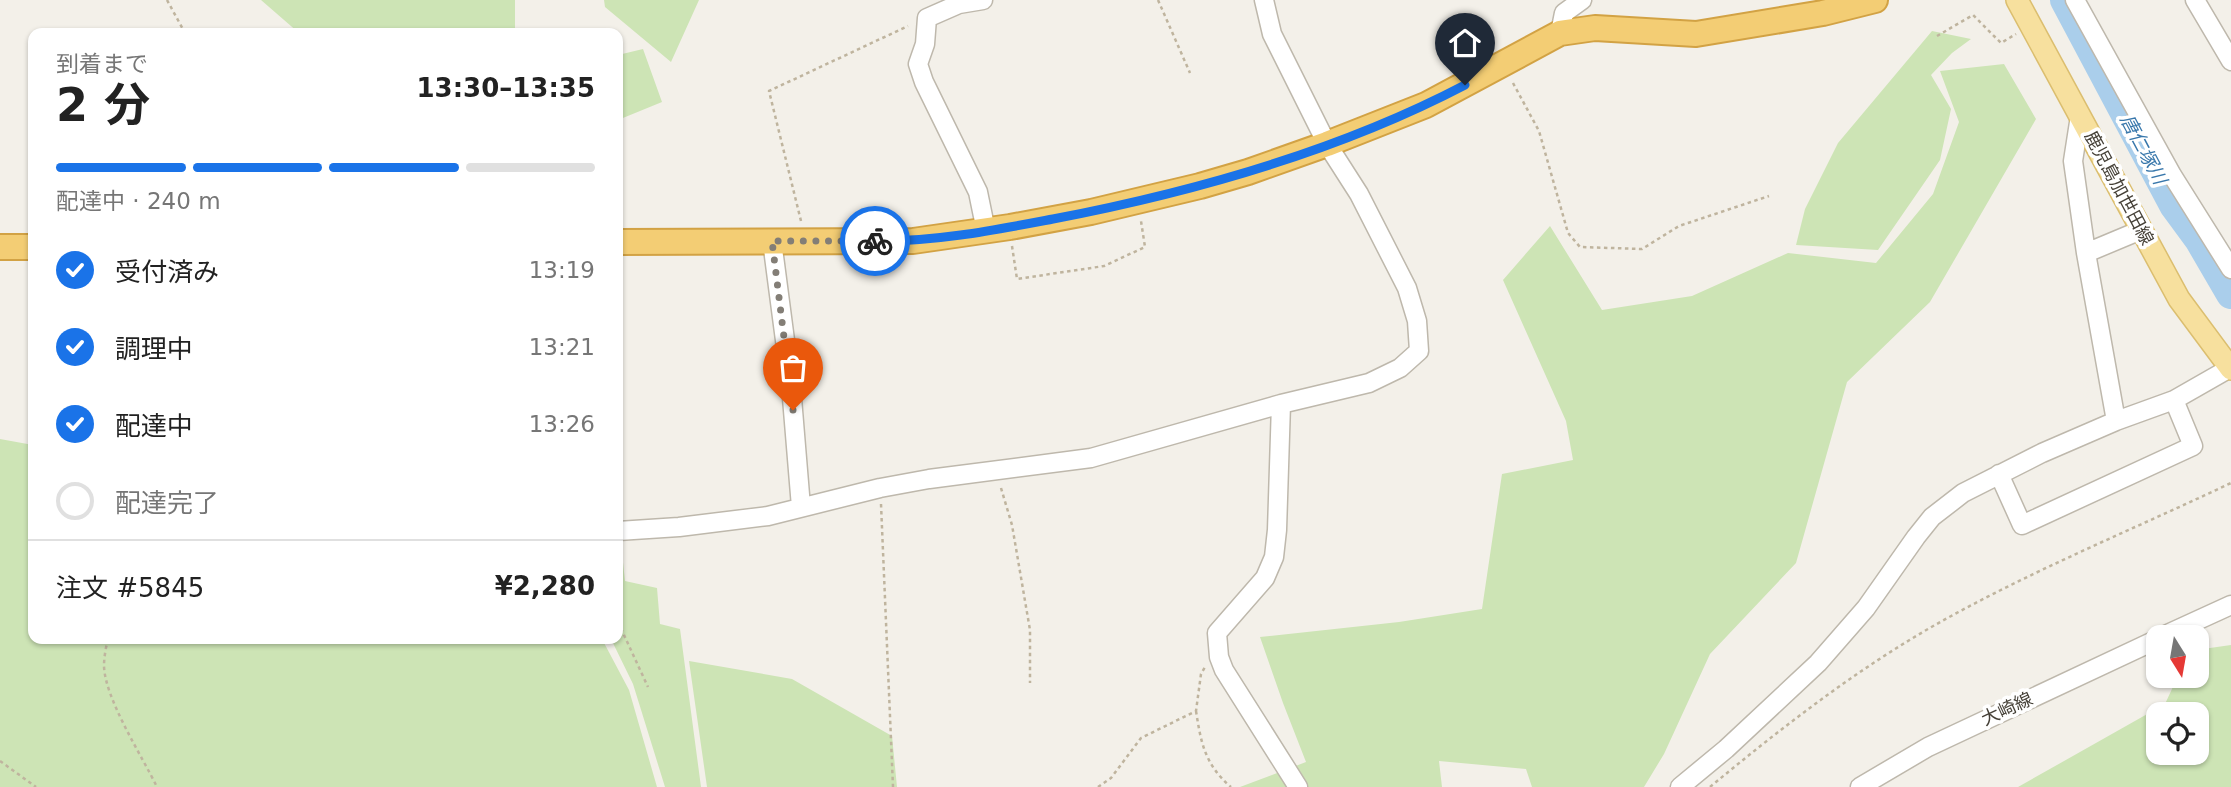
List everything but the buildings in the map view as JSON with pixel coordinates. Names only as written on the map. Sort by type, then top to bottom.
[{"type":"highway","points":[[623,242],[913,242],[998,229],[1137,201],[1248,172],[1327,145],[1426,105],[1560,33],[1595,28],[1696,34],[1823,13],[1875,0]]},
{"type":"highway","points":[[0,247],[28,247]]},
{"type":"main road","name":"鹿児島加世田線","points":[[2017,0],[2179,299],[2230,368]]},
{"type":"street","points":[[983,0],[959,4],[927,18],[925,44],[919,64],[925,82],[998,229]]},
{"type":"street","points":[[623,531],[768,516],[880,488],[929,479],[1091,458],[1280,404],[1368,383],[1400,368],[1419,351],[1417,321],[1407,288],[1359,194],[1327,145],[1272,34],[1264,0]]},
{"type":"street","points":[[1560,33],[1564,13],[1583,0]]},
{"type":"street","points":[[2075,0],[2172,175],[2231,269]]},
{"type":"street","points":[[2195,0],[2231,61]]},
{"type":"street","points":[[2080,116],[2073,161],[2086,253],[2116,421]]},
{"type":"street","points":[[2086,253],[2141,230]]},
{"type":"street","points":[[772,241],[791,386],[802,507]]},
{"type":"street","points":[[1680,787],[1726,750],[1818,663],[1866,608],[1932,517],[1963,493],[2042,453],[2116,421],[2174,400],[2230,368]]},
{"type":"street","points":[[1999,474],[2022,525],[2193,446],[2174,400]]},
{"type":"street","points":[[1280,404],[1274,557],[1265,578],[1217,633],[1217,646],[1229,680],[1298,787]]},
{"type":"street","name":"大崎線","points":[[2188,625],[2231,605]]},
{"type":"street","name":"大崎線","points":[[1860,787],[1928,747],[2146,645]]},
{"type":"path","points":[[167,0],[182,28]]},
{"type":"path","points":[[1158,0],[1190,73]]},
{"type":"path","points":[[1937,36],[1973,15],[2001,43],[2031,26]]},
{"type":"path","points":[[806,241],[769,91],[837,57],[927,18]]},
{"type":"path","points":[[1504,65],[1539,131],[1568,233],[1580,247],[1642,249],[1679,226],[1769,196]]},
{"type":"path","points":[[998,229],[1017,279],[1104,266],[1144,247],[1137,201]]},
{"type":"path","points":[[996,472],[1012,526],[1030,630],[1030,682]]},
{"type":"path","points":[[1710,787],[1831,694],[1889,653],[1941,622],[2037,572],[2231,483]]},
{"type":"path","points":[[880,488],[893,787]]},
{"type":"path","points":[[623,633],[648,687]]},
{"type":"path","points":[[107,644],[104,666],[112,700],[157,787]]},
{"type":"path","points":[[1217,646],[1201,674],[1196,711],[1204,750],[1217,775],[1231,787]]},
{"type":"path","points":[[1098,787],[1111,778],[1141,738],[1196,711]]},
{"type":"path","points":[[0,761],[36,787]]},
{"type":"green space","points":[[261,0],[515,0],[515,28],[293,28]]},
{"type":"green space","points":[[604,0],[699,0],[671,62],[605,7]]},
{"type":"green space","points":[[1932,31],[1971,39],[1952,53],[1931,75],[1951,109],[1940,160],[1878,250],[1796,245],[1805,209],[1838,143]]},
{"type":"green space","points":[[643,49],[662,102],[623,118],[623,54]]},
{"type":"green space","points":[[2004,64],[2036,119],[1930,302],[1847,382],[1796,563],[1710,654],[1664,754],[1644,787],[1532,787],[1526,769],[1439,761],[1442,787],[1240,787],[1306,762],[1260,637],[1399,622],[1482,609],[1502,474],[1573,460],[1566,421],[1503,280],[1550,226],[1602,310],[1692,296],[1788,253],[1876,263],[1933,194],[1959,122],[1940,71]]},
{"type":"green space","points":[[0,439],[28,444],[28,644],[605,644],[629,690],[657,787],[0,787]]},
{"type":"green space","points":[[623,562],[625,581],[657,588],[660,624],[680,629],[701,787],[665,787],[633,684],[613,644],[623,644]]},
{"type":"green space","points":[[2231,645],[2231,787],[2018,787],[2146,715],[2146,765],[2209,765],[2209,702],[2166,702],[2172,688],[2209,688],[2209,648]]},
{"type":"green space","points":[[689,661],[792,679],[892,736],[897,787],[707,787]]},
{"type":"waterway","name":"唐仁塚川","points":[[2065,0],[2174,205],[2199,239],[2231,294]]},
{"type":"way so far","points":[[793,410],[772,241],[875,241]]},
{"type":"route","points":[[875,241],[913,242],[1010,228],[1200,186],[1327,145],[1426,105],[1465,85]]}]
